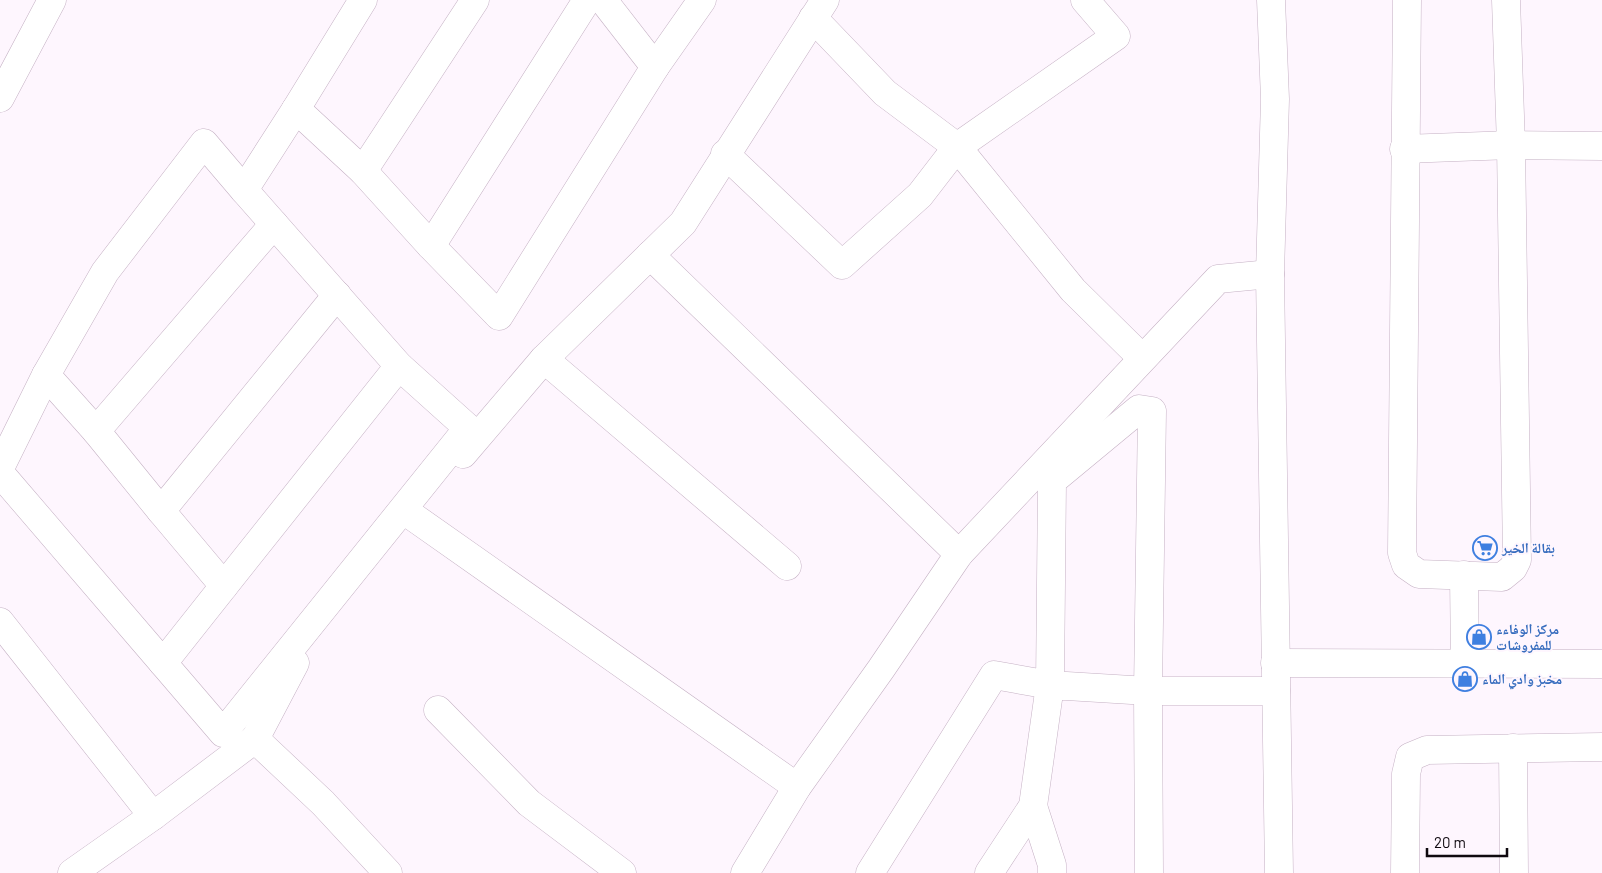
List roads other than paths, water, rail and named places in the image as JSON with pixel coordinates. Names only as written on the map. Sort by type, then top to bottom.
[{"type":"street","points":[[0,98],[52,0]]},
{"type":"street","points":[[244,190],[363,0]]},
{"type":"street","points":[[363,171],[475,0]]},
{"type":"street","points":[[431,246],[587,0]]},
{"type":"street","points":[[603,0],[654,67]]},
{"type":"street","points":[[296,109],[363,171],[431,246],[499,316],[654,67],[702,0]]},
{"type":"street","points":[[725,154],[842,265],[920,195],[957,148],[1116,36],[1085,0]]},
{"type":"street","points":[[1271,0],[1275,99],[1270,274],[1278,873]]},
{"type":"street","points":[[1407,0],[1404,149],[1402,553],[1406,565],[1419,574],[1502,576],[1513,568],[1517,560],[1511,145],[1506,0]]},
{"type":"street","points":[[72,873],[154,816],[255,739],[296,661],[412,516],[544,359],[683,223],[725,154],[819,9],[885,93],[957,148],[1073,290],[1142,358]]},
{"type":"street","points":[[0,468],[46,375],[105,272],[204,143],[399,366],[468,428],[224,733],[0,472]]},
{"type":"street","points":[[1404,149],[1511,145],[1602,146]]},
{"type":"street","points":[[96,431],[274,224]]},
{"type":"street","points":[[650,255],[959,554]]},
{"type":"street","points":[[745,873],[797,787],[882,669],[959,554],[1218,279],[1270,274]]},
{"type":"street","points":[[161,511],[337,295]]},
{"type":"street","points":[[544,359],[787,566]]},
{"type":"street","points":[[163,663],[399,366]]},
{"type":"street","points":[[46,375],[96,431],[224,586]]},
{"type":"street","points":[[989,873],[1033,806],[1050,685],[1052,481],[1139,409],[1152,411],[1148,691],[1149,873]]},
{"type":"street","points":[[412,516],[797,787]]},
{"type":"street","points":[[1464,575],[1465,664]]},
{"type":"street","points":[[0,622],[154,816]]},
{"type":"street","points":[[1276,663],[1602,664]]},
{"type":"street","points":[[870,873],[994,675],[1050,685],[1148,691],[1276,691]]},
{"type":"street","points":[[438,710],[529,803],[622,873]]},
{"type":"street","points":[[255,739],[323,803],[388,873]]},
{"type":"street","points":[[1405,873],[1406,774],[1410,757],[1427,750],[1602,747]]},
{"type":"street","points":[[1513,748],[1514,873]]},
{"type":"street","points":[[1033,806],[1052,865],[1052,873]]},
{"type":"place","name":"بقالة الخير","points":[[1485,548]]},
{"type":"place","name":"مركز الوفاءء للمفروشات","points":[[1479,637]]},
{"type":"place","name":"مخبز وادي الماء","points":[[1465,679]]}]
